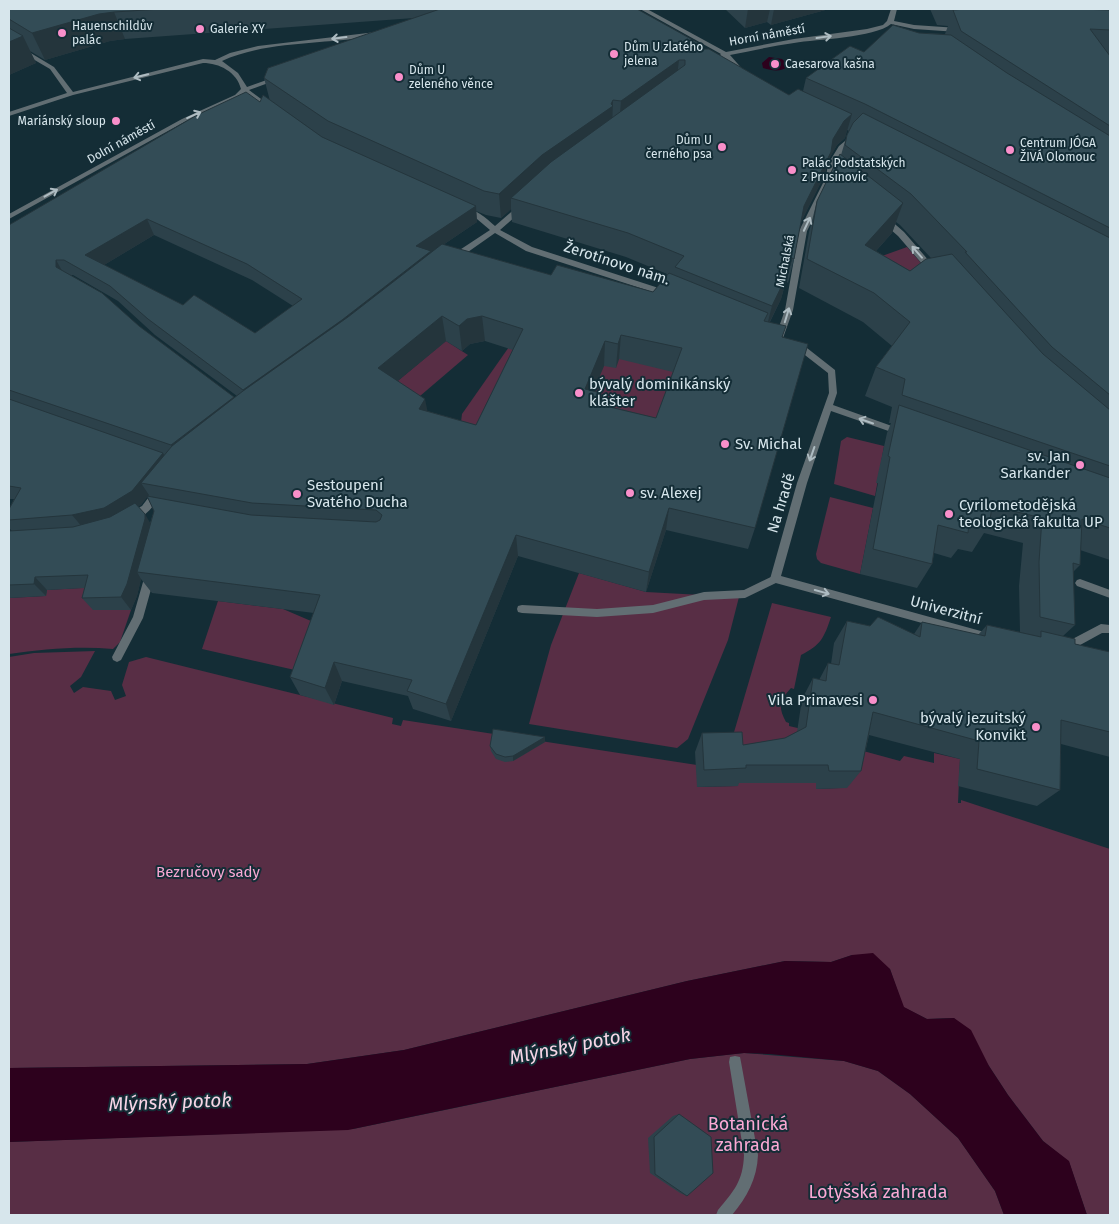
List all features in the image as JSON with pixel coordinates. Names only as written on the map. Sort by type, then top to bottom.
[{"type":"street","name":"Horní náměstí","points":[[644,9],[725,54],[794,41],[868,31],[885,26],[890,22]]},
{"type":"street","points":[[890,22],[894,9]]},
{"type":"street","points":[[890,22],[914,27],[964,30]]},
{"type":"street","points":[[890,22],[903,32]]},
{"type":"street","points":[[215,62],[232,54],[258,48],[386,32]]},
{"type":"street","points":[[9,42],[52,68],[71,94]]},
{"type":"street","points":[[710,65],[725,54],[750,78]]},
{"type":"street","points":[[9,114],[71,94],[195,62],[215,62],[224,65],[243,84],[244,90],[277,112]]},
{"type":"street","name":"Dolní náměstí","points":[[9,217],[184,120],[237,96],[244,90],[281,77]]},
{"type":"street","name":"Michalská","points":[[778,341],[789,310],[803,231],[833,179],[832,164],[849,136],[861,142]]},
{"type":"street","points":[[450,260],[495,230],[527,202]]},
{"type":"street","name":"Žerotínovo nám.","points":[[454,205],[480,217],[495,230],[529,249],[676,297]]},
{"type":"street","points":[[880,216],[901,234],[939,277]]},
{"type":"street","points":[[770,337],[804,350],[832,372],[833,392],[828,407],[911,436]]},
{"type":"street","name":"Na hradě","points":[[775,579],[802,483],[828,407]]},
{"type":"street","points":[[123,522],[150,511],[162,488]]},
{"type":"street","points":[[117,657],[138,618],[154,560]]},
{"type":"street","points":[[522,609],[597,613],[653,609],[704,596],[745,594],[775,579]]},
{"type":"street","name":"Univerzitní","points":[[775,579],[995,639]]},
{"type":"street","points":[[1080,583],[1110,594]]},
{"type":"street","points":[[1065,657],[1067,647],[1100,628],[1110,629]]},
{"type":"street","points":[[723,1215],[746,1188],[751,1169],[751,1155],[735,1062]]},
{"type":"green space","points":[[907,247],[934,278],[916,288],[882,256]]},
{"type":"green space","points":[[518,334],[532,338],[484,436],[461,422],[462,414]]},
{"type":"green space","points":[[446,341],[468,355],[413,402],[376,399]]},
{"type":"green space","points":[[598,345],[689,367],[659,449],[563,424]]},
{"type":"green space","points":[[847,437],[884,446],[875,496],[834,484],[841,441]]},
{"type":"green space","points":[[830,497],[873,508],[860,574],[821,563],[817,559],[816,554]]},
{"type":"green space","points":[[579,573],[646,592],[739,597],[728,640],[688,739],[677,748],[529,724],[551,645]]},
{"type":"green space","points":[[98,587],[93,610],[131,610],[120,642],[113,649],[61,648],[9,654],[9,598],[45,596],[47,590]]},
{"type":"green space","points":[[218,601],[283,609],[325,627],[308,673],[202,649]]},
{"type":"green space","name":"Bezručovy sady","points":[[772,603],[831,617],[821,640],[813,648],[801,655],[794,689],[791,688],[782,701],[782,712],[789,726],[819,733],[856,749],[900,761],[904,756],[934,763],[934,753],[960,759],[958,803],[961,803],[961,800],[1110,849],[1110,1215],[1087,1215],[1069,1162],[1043,1141],[954,1018],[927,1019],[903,1007],[890,969],[852,955],[831,962],[785,961],[687,981],[404,1050],[307,1064],[9,1068],[9,657],[34,653],[95,651],[81,677],[70,686],[74,693],[83,687],[111,691],[115,700],[126,696],[122,685],[129,662],[146,657],[393,718],[392,724],[401,726],[403,720],[697,765],[697,787],[738,786],[738,783],[816,783],[817,789],[840,788],[743,762],[732,739]]},
{"type":"green space","name":"Botanická zahrada","points":[[744,1053],[844,1061],[878,1071],[910,1094],[958,1138],[995,1191],[1004,1215],[9,1215],[9,1142],[353,1129],[690,1059]]},
{"type":"water","name":"Caesarova kašna","points":[[769,57],[782,59],[789,66],[777,70],[763,68],[762,63]]},
{"type":"water","name":"Mlýnský potok","points":[[873,953],[890,969],[904,1007],[927,1019],[954,1018],[971,1030],[989,1066],[1008,1095],[1043,1141],[1069,1161],[1087,1215],[1004,1215],[995,1191],[958,1138],[910,1094],[878,1071],[844,1061],[769,1054],[744,1053],[690,1059],[348,1130],[9,1142],[9,1068],[307,1064],[404,1050],[687,981],[785,961],[831,962],[852,955]]},
{"type":"building","points":[[9,9],[161,9],[99,14],[32,33],[9,19]]},
{"type":"building","points":[[440,9],[637,9],[702,45],[702,49],[709,49],[789,95],[798,89],[852,114],[844,121],[833,139],[831,152],[804,206],[794,259],[792,258],[787,275],[772,306],[675,267],[684,256],[628,233],[511,198],[551,162],[685,65],[685,60],[679,60],[621,101],[613,100],[611,104],[613,106],[542,155],[499,194],[484,191],[328,121],[264,78],[268,68]]},
{"type":"building","points":[[953,10],[1110,10],[1110,30],[1090,29],[1110,56],[1110,126],[961,31]]},
{"type":"building","points":[[893,25],[919,33],[951,35],[1007,73],[1110,136],[1110,228],[865,104],[806,78],[850,46],[864,52]]},
{"type":"building","points":[[9,28],[23,36],[9,42]]},
{"type":"building","points":[[246,92],[260,102],[263,95],[322,137],[476,206],[416,246],[431,251],[342,320],[243,390],[148,319],[110,286],[64,260],[56,260],[56,267],[102,293],[139,326],[234,397],[171,445],[9,390],[9,225],[197,115]],"holes":[[[147,219],[247,264],[302,299],[255,333],[194,295],[183,305],[85,255]]]},
{"type":"building","points":[[863,113],[1110,238],[1110,395],[1052,347],[965,252],[967,252],[911,194],[845,145],[847,135],[853,123]]},
{"type":"building","points":[[840,154],[903,203],[865,245],[910,271],[926,259],[952,254],[1043,354],[1110,410],[1110,466],[902,395],[905,379],[876,367],[910,322],[874,293],[807,259],[817,201]]},
{"type":"building","points":[[442,244],[551,275],[557,265],[653,292],[669,273],[768,313],[764,321],[786,326],[782,337],[808,344],[755,528],[669,508],[649,572],[516,535],[446,704],[407,691],[412,680],[334,662],[325,688],[290,677],[320,595],[137,572],[154,511],[147,496],[251,515],[376,522],[380,520],[382,515],[376,510],[252,503],[141,483],[172,446],[243,391],[348,317]],"holes":[[[442,316],[459,326],[467,319],[482,316],[523,329],[476,425],[419,409],[425,399],[378,368]],[[621,335],[682,348],[656,418],[597,404],[601,393],[585,389],[605,341],[618,344]]]},
{"type":"building","points":[[9,399],[163,453],[132,491],[104,508],[72,515],[9,520],[9,509],[21,488],[9,486]]},
{"type":"building","points":[[899,405],[1110,478],[1110,528],[1082,519],[1080,565],[1073,563],[1075,625],[1040,617],[1039,562],[1042,518],[992,506],[989,527],[969,522],[968,533],[938,525],[932,564],[873,549],[890,457],[888,456]]},
{"type":"building","points":[[135,503],[145,514],[145,519],[127,584],[121,597],[82,598],[88,575],[35,577],[34,584],[9,585],[9,531],[73,527],[110,517]]},
{"type":"building","points":[[878,617],[920,637],[922,622],[985,636],[987,625],[1041,637],[1041,631],[1075,639],[1075,644],[1110,652],[1110,732],[1061,720],[1060,790],[977,769],[979,741],[873,712],[861,771],[829,771],[828,765],[746,765],[746,768],[704,770],[702,733],[742,732],[743,745],[785,738],[806,727],[813,678],[826,681],[828,663],[839,665],[847,621],[870,626]]},
{"type":"building","points":[[493,729],[545,737],[513,756],[505,757],[496,754],[490,746]]},
{"type":"building","points":[[679,1114],[711,1137],[713,1173],[687,1196],[655,1174],[654,1137]]},
{"type":"place","name":"Galerie XY","points":[[200,29]]},
{"type":"place","name":"Hauenschildův palác","points":[[62,33]]},
{"type":"place","name":"Dům U zlatého jelena","points":[[614,54]]},
{"type":"place","name":"Caesarova kašna","points":[[775,64]]},
{"type":"place","name":"Dům U zeleného věnce","points":[[399,77]]},
{"type":"place","name":"Mariánský sloup","points":[[116,121]]},
{"type":"place","name":"Dům U černého psa","points":[[722,147]]},
{"type":"place","name":"Centrum JÓGA ŽIVÁ Olomouc","points":[[1010,150]]},
{"type":"place","name":"Palác Podstatských z Prusinovic","points":[[792,170]]},
{"type":"place","name":"bývalý dominikánský klášter","points":[[579,393]]},
{"type":"place","name":"Sv. Michal","points":[[725,444]]},
{"type":"place","name":"sv. Jan Sarkander","points":[[1080,465]]},
{"type":"place","name":"sv. Alexej","points":[[630,493]]},
{"type":"place","name":"Sestoupení Svatého Ducha","points":[[297,494]]},
{"type":"place","name":"Cyrilometodějská teologická fakulta UP","points":[[949,514]]},
{"type":"place","name":"Vila Primavesi","points":[[873,700]]},
{"type":"place","name":"bývalý jezuitský Konvikt","points":[[1036,727]]},
{"type":"park label","name":"Lotyšská zahrada","points":[[878,1192]]}]
